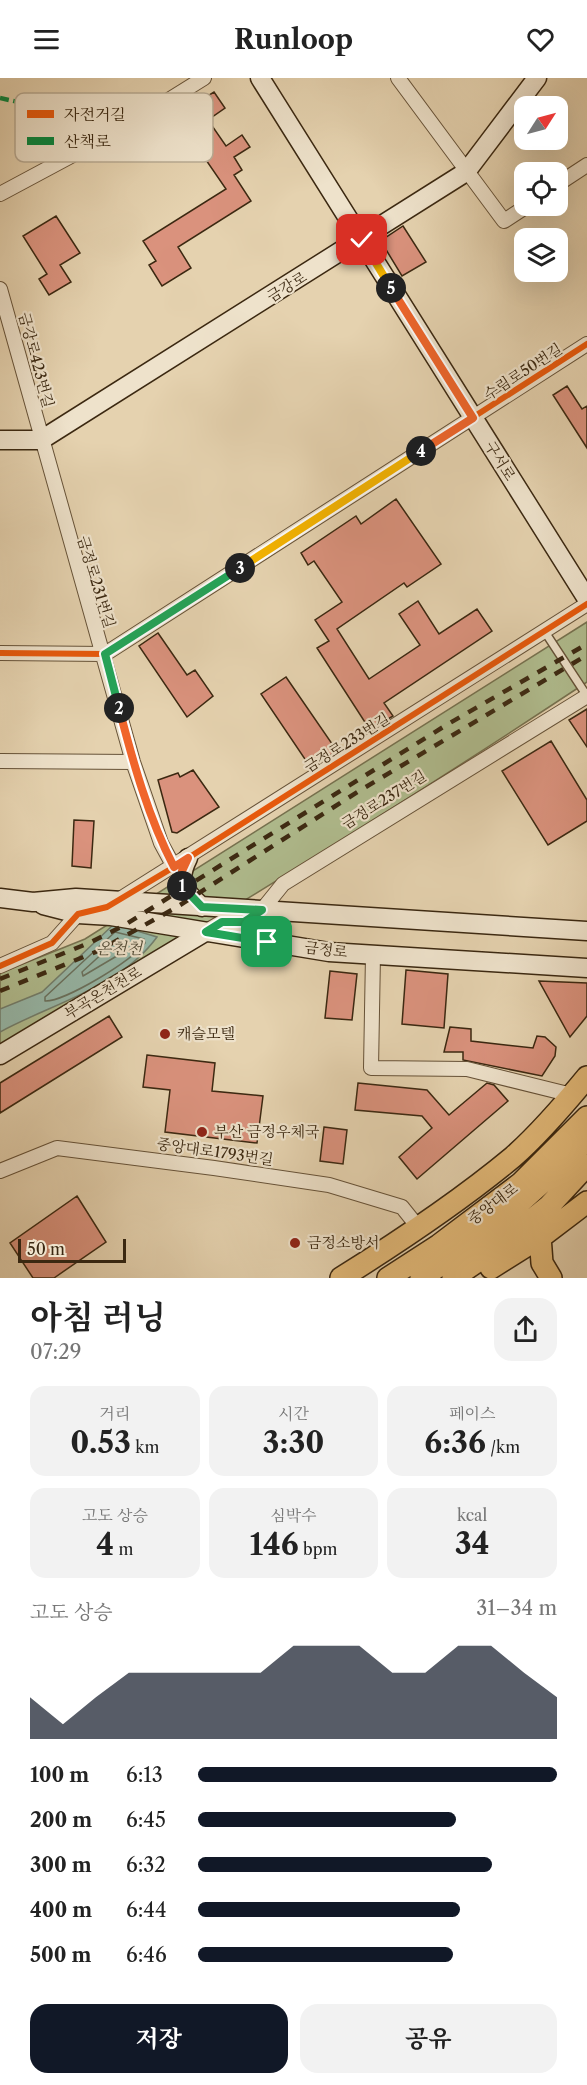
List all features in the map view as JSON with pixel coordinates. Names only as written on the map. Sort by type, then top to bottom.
[{"type":"main road","name":"구서로","points":[[260,78],[587,599]]},
{"type":"main road","name":"금강로","points":[[41,440],[362,240],[466,172],[537,78]]},
{"type":"main road","points":[[0,440],[41,440]]},
{"type":"main road","points":[[181,862],[182,885],[202,907]]},
{"type":"main road","name":"금정로","points":[[0,898],[33,902],[78,915],[121,906],[202,907],[587,932]]},
{"type":"main road","name":"금정로","points":[[33,902],[76,898],[121,906],[202,932],[329,952],[587,968]]},
{"type":"main road","name":"부곡온천천로","points":[[0,1055],[202,932]]},
{"type":"main road","points":[[341,1278],[418,1227],[513,1156],[587,1077]]},
{"type":"main road","name":"중앙대로","points":[[388,1278],[439,1245],[521,1183],[587,1117]]},
{"type":"main road","name":"중앙대로","points":[[421,1278],[453,1257],[534,1193],[587,1139]]},
{"type":"main road","points":[[453,1278],[497,1248],[549,1206],[587,1165]]},
{"type":"main road","points":[[475,1278],[587,1202]]},
{"type":"main road","points":[[540,1236],[542,1263],[551,1278]]},
{"type":"street","points":[[180,93],[204,78]]},
{"type":"street","points":[[398,78],[504,221],[514,214]]},
{"type":"street","points":[[0,194],[60,162]]},
{"type":"street","points":[[568,177],[587,165]]},
{"type":"street","name":"금강로423번길","points":[[0,289],[41,440]]},
{"type":"street","name":"수림로50번길","points":[[105,654],[587,344]]},
{"type":"street","name":"금정로231번길","points":[[41,440],[105,654],[133,762],[161,843],[181,862]]},
{"type":"street","name":"금정로233번길","points":[[121,906],[181,862],[548,636],[587,604]]},
{"type":"street","points":[[0,653],[105,654]]},
{"type":"street","name":"금정로237번길","points":[[202,932],[222,922],[244,922],[262,910],[283,884],[587,696]]},
{"type":"street","points":[[0,761],[133,762]]},
{"type":"street","points":[[0,966],[52,943],[78,915]]},
{"type":"street","points":[[373,955],[371,1068],[467,1069],[572,1095]]},
{"type":"street","name":"중앙대로1793번길","points":[[0,1171],[57,1148],[214,1168],[329,1185],[402,1207],[418,1227]]},
{"type":"lane","points":[[548,636],[587,696]]},
{"type":"green space","points":[[587,622],[587,682],[296,868],[149,958],[0,1045],[0,973],[85,939]]},
{"type":"water","name":"온천천","points":[[114,924],[157,937],[142,955],[105,982],[0,1032],[0,1009],[42,992]]},
{"type":"building","points":[[214,92],[225,108],[213,116],[213,93]]},
{"type":"building","points":[[213,127],[226,146],[242,135],[250,147],[234,157],[242,170],[234,175],[251,201],[178,247],[191,268],[162,286],[149,265],[156,261],[143,241],[226,189],[207,162],[213,162]]},
{"type":"building","points":[[56,216],[80,253],[60,265],[71,282],[49,295],[39,279],[47,274],[23,236]]},
{"type":"building","points":[[403,226],[426,262],[402,276],[385,248],[385,238]]},
{"type":"building","points":[[567,386],[582,409],[587,406],[587,448],[553,395]]},
{"type":"building","points":[[396,499],[441,564],[407,587],[404,583],[337,629],[369,679],[420,645],[399,614],[418,601],[439,634],[477,609],[492,631],[384,703],[393,716],[370,730],[317,648],[329,641],[315,620],[342,602],[314,561],[308,565],[301,553],[356,516],[361,524]]},
{"type":"building","points":[[158,633],[187,675],[195,670],[213,696],[187,717],[139,646]]},
{"type":"building","points":[[286,677],[337,751],[311,768],[261,694]]},
{"type":"building","points":[[587,709],[587,747],[569,720]]},
{"type":"building","points":[[551,741],[587,800],[587,821],[548,845],[502,771]]},
{"type":"building","points":[[193,770],[219,807],[177,833],[172,832],[158,780],[178,773],[180,777]]},
{"type":"building","points":[[74,820],[94,821],[91,868],[72,866]]},
{"type":"building","points":[[406,970],[448,974],[444,1028],[402,1024]]},
{"type":"building","points":[[330,971],[357,974],[352,1020],[325,1018]]},
{"type":"building","points":[[539,981],[587,983],[587,1016],[570,1037]]},
{"type":"building","points":[[109,1016],[122,1037],[0,1113],[0,1083]]},
{"type":"building","points":[[450,1027],[471,1029],[471,1041],[533,1048],[537,1036],[545,1037],[556,1047],[555,1056],[542,1076],[463,1060],[463,1052],[444,1052]]},
{"type":"building","points":[[147,1055],[215,1063],[212,1091],[263,1096],[257,1143],[165,1132],[170,1090],[143,1087]]},
{"type":"building","points":[[358,1083],[427,1090],[449,1115],[487,1083],[494,1085],[508,1101],[417,1179],[399,1157],[432,1128],[422,1116],[355,1110]]},
{"type":"building","points":[[324,1127],[347,1130],[343,1164],[320,1161]]},
{"type":"building","points":[[77,1196],[106,1242],[54,1278],[33,1278],[10,1243]]},
{"type":"railway","points":[[0,979],[89,943],[123,926],[448,724],[587,644]]},
{"type":"railway","points":[[0,991],[98,951],[177,907],[359,791],[587,655]]},
{"type":"marked path","points":[[0,98],[15,101]]},
{"type":"cycle path","points":[[0,653],[105,654],[587,344]]},
{"type":"cycle path","points":[[0,966],[52,943],[78,914],[107,907],[174,867],[587,604]]},
{"type":"place","name":"캐슬모텔","points":[[165,1034]]},
{"type":"place","name":"부산 금정우체국","points":[[202,1132]]},
{"type":"place","name":"금정소방서","points":[[295,1243]]},
{"type":"route","points":[[267,942],[206,932],[222,922],[244,922],[262,910],[202,907],[189,896],[182,885],[182,871],[188,858],[174,867],[161,843],[133,762],[105,654],[473,418],[362,240]]}]
